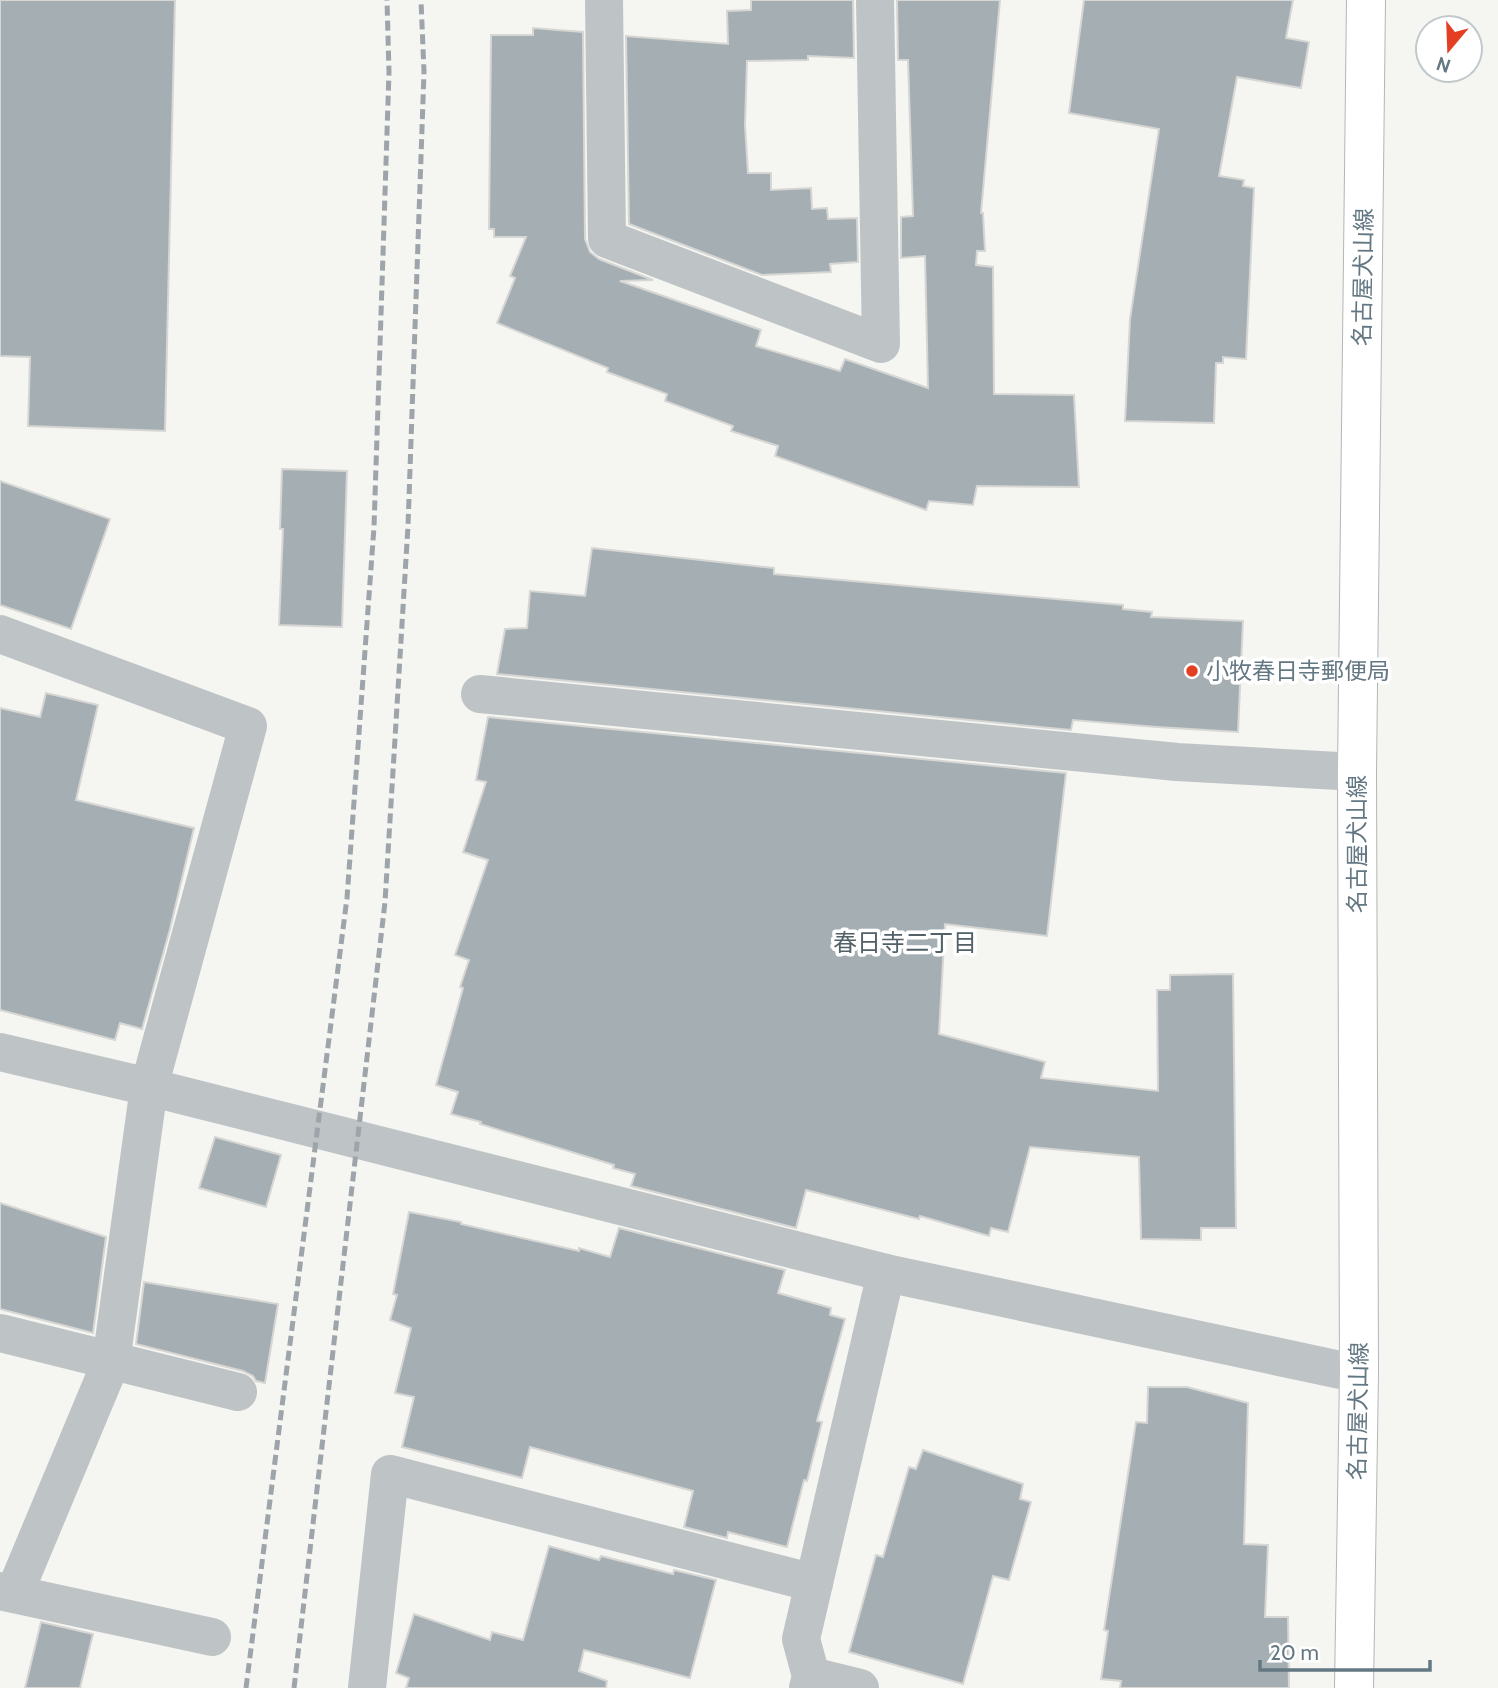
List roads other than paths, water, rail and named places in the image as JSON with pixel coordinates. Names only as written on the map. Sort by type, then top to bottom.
[{"type":"main road","name":"名古屋犬山線","points":[[1354,1688],[1359,1374],[1357,772],[1366,0]]},
{"type":"street","points":[[604,0],[607,239],[881,344],[875,0]]},
{"type":"street","points":[[0,634],[248,726],[149,1087],[111,1362],[7,1592],[212,1637]]},
{"type":"street","points":[[480,695],[1177,762],[1357,772]]},
{"type":"street","points":[[0,1052],[149,1087],[886,1273],[1359,1374]]},
{"type":"street","points":[[860,1688],[809,1682],[801,1639],[886,1273]]},
{"type":"street","points":[[0,1333],[238,1392]]},
{"type":"street","points":[[367,1688],[390,1474],[814,1583]]},
{"type":"railway","points":[[246,1688],[347,898],[374,527],[389,72],[387,0]]},
{"type":"railway","points":[[294,1688],[385,902],[408,526],[424,72],[421,0]]},
{"type":"place","name":"小牧春日寺郵便局","points":[[1192,671]]},
{"type":"district","name":"春日寺二丁目","points":[[905,942]]}]
